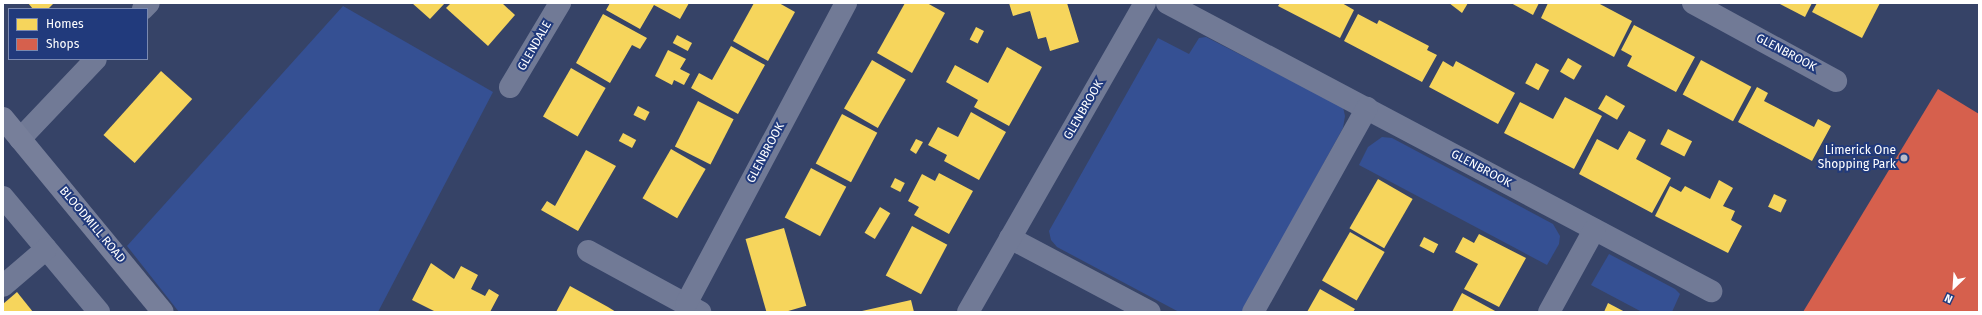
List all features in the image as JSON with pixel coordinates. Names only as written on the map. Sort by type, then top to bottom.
[{"type":"street","name":"GLENBROOK","points":[[588,251],[693,308],[846,3]]},
{"type":"street","name":"GLENBROOK","points":[[968,312],[1145,3]]},
{"type":"street","name":"GLENBROOK","points":[[1168,3],[1711,291]]},
{"type":"street","name":"GLENBROOK","points":[[1693,3],[1836,81]]},
{"type":"street","name":"GLENDALE","points":[[510,87],[558,4]]},
{"type":"street","points":[[20,140],[95,60]]},
{"type":"street","points":[[1253,312],[1367,108]]},
{"type":"street","name":"BLOODMILL ROAD","points":[[3,118],[163,312]]},
{"type":"street","points":[[3,197],[99,312]]},
{"type":"street","points":[[1549,312],[1594,230]]},
{"type":"street","points":[[1010,238],[1150,312]]},
{"type":"street","points":[[3,286],[46,249]]},
{"type":"shaded area","points":[[343,6],[493,92],[378,312],[179,312],[127,246]]},
{"type":"shaded area","points":[[1206,37],[1343,107],[1345,116],[1343,128],[1242,312],[1179,312],[1057,247],[1051,240],[1049,231],[1158,38],[1189,54],[1199,38]]},
{"type":"shaded area","points":[[1382,137],[1392,138],[1553,224],[1560,236],[1559,244],[1547,265],[1359,165],[1368,147]]},
{"type":"shaded area","points":[[1609,254],[1675,289],[1680,294],[1672,312],[1642,312],[1591,285]]},
{"type":"building: Homes","points":[[28,3],[54,3],[49,8],[32,8]]},
{"type":"building: Homes","points":[[412,3],[445,3],[430,19]]},
{"type":"building: Homes","points":[[451,3],[502,3],[515,15],[488,46],[446,8]]},
{"type":"building: Homes","points":[[610,3],[689,3],[680,19],[654,5],[640,29],[606,10]]},
{"type":"building: Homes","points":[[754,3],[779,3],[795,12],[768,61],[733,41]]},
{"type":"building: Homes","points":[[905,3],[927,3],[945,13],[912,73],[877,53]]},
{"type":"building: Homes","points":[[1009,3],[1067,3],[1079,42],[1050,51],[1046,37],[1038,39],[1030,11],[1013,16]]},
{"type":"building: Homes","points":[[1280,3],[1342,3],[1354,10],[1340,38],[1278,6]]},
{"type":"building: Homes","points":[[1449,3],[1468,3],[1462,13]]},
{"type":"building: Homes","points":[[1511,3],[1539,3],[1533,15]]},
{"type":"building: Homes","points":[[1548,3],[1598,3],[1632,21],[1614,57],[1541,18]]},
{"type":"building: Homes","points":[[1778,3],[1812,3],[1805,17]]},
{"type":"building: Homes","points":[[1817,3],[1880,3],[1862,38],[1812,12]]},
{"type":"building: Homes","points":[[603,14],[647,38],[640,49],[632,45],[610,83],[576,63]]},
{"type":"building: Homes","points":[[1358,14],[1377,24],[1379,20],[1429,46],[1427,50],[1437,55],[1422,82],[1344,41]]},
{"type":"building: Homes","points":[[1634,25],[1695,57],[1676,92],[1627,66],[1632,56],[1621,50]]},
{"type":"building: Homes","points":[[976,27],[984,31],[978,44],[970,39]]},
{"type":"building: Homes","points":[[677,35],[692,43],[688,51],[673,43]]},
{"type":"building: Homes","points":[[731,46],[765,65],[738,114],[691,88],[699,73],[712,80]]},
{"type":"building: Homes","points":[[1007,47],[1042,67],[1009,126],[974,107],[978,100],[946,82],[955,65],[988,83]]},
{"type":"building: Homes","points":[[668,50],[686,59],[680,69],[690,74],[684,85],[674,80],[672,85],[655,76]]},
{"type":"building: Homes","points":[[1568,58],[1582,66],[1574,80],[1560,72]]},
{"type":"building: Homes","points":[[872,60],[906,80],[878,128],[844,108]]},
{"type":"building: Homes","points":[[1701,60],[1751,87],[1733,121],[1683,94]]},
{"type":"building: Homes","points":[[1443,61],[1453,67],[1456,61],[1515,93],[1498,124],[1429,87]]},
{"type":"building: Homes","points":[[1536,63],[1549,70],[1538,90],[1525,83]]},
{"type":"building: Homes","points":[[571,68],[606,88],[578,136],[543,116]]},
{"type":"building: Homes","points":[[161,71],[192,99],[135,163],[103,135]]},
{"type":"building: Homes","points":[[1757,87],[1768,93],[1764,101],[1814,127],[1818,119],[1831,126],[1812,161],[1738,122]]},
{"type":"building: Homes","points":[[1606,95],[1625,106],[1617,120],[1598,109]]},
{"type":"building: Homes","points":[[1565,97],[1602,116],[1574,169],[1504,133],[1520,102],[1553,119]]},
{"type":"building: Homes","points":[[698,101],[734,119],[710,165],[675,146]]},
{"type":"building: Homes","points":[[638,106],[650,112],[645,121],[633,115]]},
{"type":"building: Homes","points":[[971,112],[1006,132],[979,180],[944,161],[947,155],[928,145],[938,127],[958,137]]},
{"type":"building: Homes","points":[[842,114],[877,133],[851,182],[816,163]]},
{"type":"building: Homes","points":[[1668,129],[1692,141],[1684,156],[1660,144]]},
{"type":"building: Homes","points":[[1629,131],[1646,140],[1636,159],[1671,178],[1652,213],[1579,174],[1597,139],[1618,150]]},
{"type":"building: Homes","points":[[623,133],[636,140],[632,148],[619,141]]},
{"type":"building: Homes","points":[[916,139],[923,142],[916,154],[910,150]]},
{"type":"building: Homes","points":[[671,149],[706,169],[677,218],[642,198]]},
{"type":"building: Homes","points":[[586,150],[616,166],[578,231],[541,210],[547,201],[555,206]]},
{"type":"building: Homes","points":[[811,168],[846,187],[820,236],[785,217]]},
{"type":"building: Homes","points":[[939,173],[973,191],[949,234],[914,215],[919,207],[908,201],[922,174],[935,181]]},
{"type":"building: Homes","points":[[895,178],[905,183],[900,192],[890,187]]},
{"type":"building: Homes","points":[[1378,179],[1413,199],[1384,248],[1350,228]]},
{"type":"building: Homes","points":[[1719,180],[1733,188],[1723,206],[1735,211],[1731,220],[1742,226],[1728,253],[1655,216],[1670,186],[1681,192],[1685,186],[1710,199]]},
{"type":"building: Homes","points":[[1774,194],[1787,200],[1781,213],[1768,207]]},
{"type":"building: Homes","points":[[880,207],[890,213],[875,239],[865,233]]},
{"type":"building: Homes","points":[[912,226],[947,245],[921,294],[886,275]]},
{"type":"building: Homes","points":[[784,228],[806,306],[785,312],[766,312],[746,239]]},
{"type":"building: Homes","points":[[1350,232],[1385,252],[1357,300],[1322,280]]},
{"type":"building: Homes","points":[[1479,234],[1526,258],[1499,307],[1464,289],[1478,264],[1455,252],[1463,237],[1474,243]]},
{"type":"building: Homes","points":[[1424,237],[1438,244],[1434,253],[1419,246]]},
{"type":"building: Homes","points":[[431,263],[454,279],[461,266],[478,275],[471,289],[485,296],[489,289],[499,295],[490,312],[436,312],[412,300]]},
{"type":"building: Homes","points":[[570,286],[608,307],[616,312],[556,312]]},
{"type":"building: Homes","points":[[1320,289],[1355,309],[1353,312],[1307,312]]},
{"type":"building: Homes","points":[[17,292],[33,312],[3,312],[3,304]]},
{"type":"building: Homes","points":[[1462,293],[1497,312],[1452,312]]},
{"type":"building: Homes","points":[[911,300],[914,312],[862,312],[862,311]]},
{"type":"building: Homes","points":[[1608,303],[1625,312],[1604,312]]},
{"type":"building: Shops","points":[[1938,89],[1979,114],[1979,312],[1803,312]]},
{"type":"place","name":"Limerick One Shopping Park","points":[[1904,158]]}]
